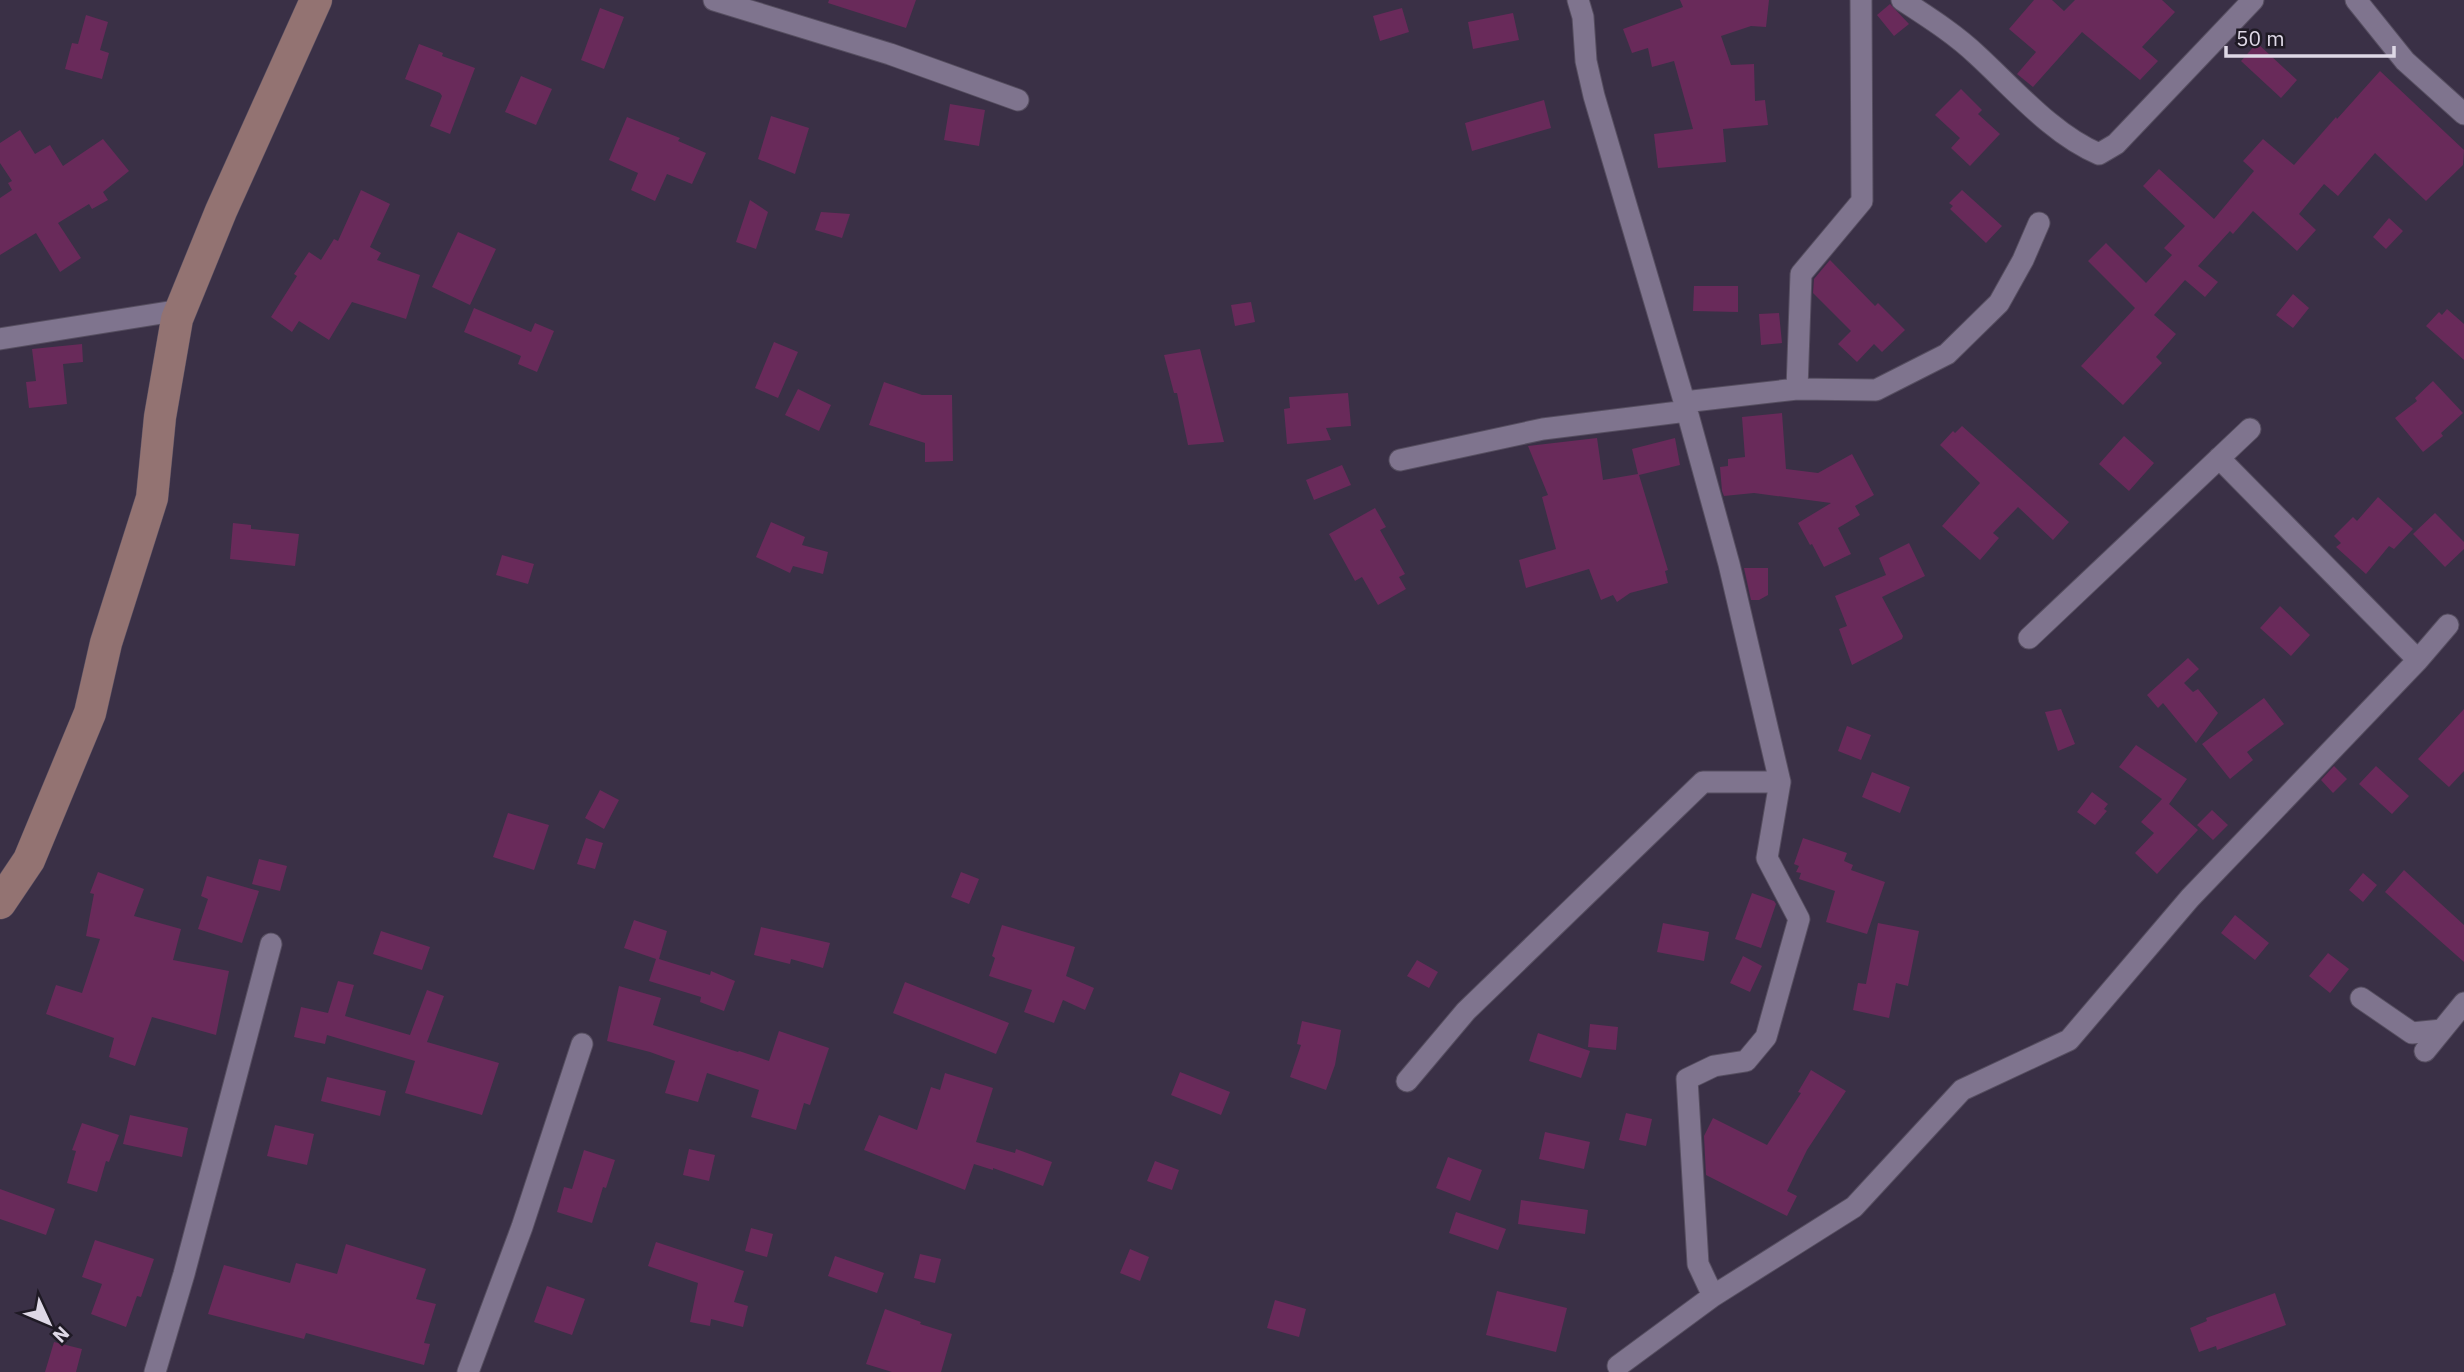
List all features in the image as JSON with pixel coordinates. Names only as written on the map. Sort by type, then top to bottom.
[{"type":"street","points":[[0,903],[29,860],[90,713],[106,643],[152,498],[160,417],[181,310],[220,211],[316,0]]},
{"type":"street","points":[[714,0],[890,54],[1018,100]]},
{"type":"street","points":[[1578,0],[1583,17],[1586,61],[1594,96],[1686,406],[1729,564],[1780,782],[1767,858],[1799,919],[1766,1037],[1746,1061],[1714,1066],[1687,1079],[1698,1264],[1713,1296]]},
{"type":"street","points":[[1797,389],[1801,274],[1862,201],[1861,0]]},
{"type":"street","points":[[1902,0],[1976,53],[2011,90],[2042,115],[2086,149],[2099,154],[2116,144],[2253,0]]},
{"type":"street","points":[[2356,0],[2405,61],[2464,114]]},
{"type":"street","points":[[1400,460],[1543,429],[1797,389],[1876,390],[1947,354],[1999,303],[2023,260],[2039,223]]},
{"type":"street","points":[[0,339],[181,310]]},
{"type":"street","points":[[2029,638],[2250,429]]},
{"type":"street","points":[[2219,458],[2418,660]]},
{"type":"street","points":[[1618,1366],[1713,1296],[1854,1207],[1962,1090],[2069,1040],[2190,898],[2418,660],[2448,625]]},
{"type":"street","points":[[1407,1081],[1466,1011],[1703,782],[1780,782]]},
{"type":"street","points":[[155,1372],[184,1274],[271,944]]},
{"type":"street","points":[[2361,998],[2412,1033],[2442,1030]]},
{"type":"street","points":[[2425,1051],[2464,1003]]},
{"type":"street","points":[[468,1372],[522,1227],[582,1044]]},
{"type":"building","points":[[829,0],[916,0],[906,28],[828,3]]},
{"type":"building","points":[[1680,0],[1769,0],[1766,27],[1751,26],[1721,36],[1731,65],[1754,64],[1755,101],[1765,100],[1768,125],[1723,129],[1726,162],[1658,168],[1654,134],[1693,129],[1674,61],[1652,67],[1648,48],[1632,53],[1623,29],[1683,7]]},
{"type":"building","points":[[2034,0],[2052,0],[2064,11],[2075,0],[2162,0],[2175,12],[2142,47],[2158,61],[2140,80],[2082,32],[2033,87],[2017,74],[2036,52],[2009,29]]},
{"type":"building","points":[[1890,4],[1909,24],[1894,36],[1877,15]]},
{"type":"building","points":[[600,8],[624,17],[604,69],[581,60]]},
{"type":"building","points":[[1402,8],[1409,32],[1380,41],[1373,16]]},
{"type":"building","points":[[1513,13],[1519,40],[1473,49],[1468,22]]},
{"type":"building","points":[[86,15],[108,22],[100,50],[109,53],[102,79],[65,69],[72,43],[78,44]]},
{"type":"building","points":[[2257,43],[2297,80],[2281,98],[2241,61]]},
{"type":"building","points":[[419,44],[475,68],[450,134],[430,126],[442,96],[440,93],[405,79]]},
{"type":"building","points":[[2380,71],[2464,150],[2463,165],[2426,201],[2375,153],[2338,196],[2324,184],[2299,214],[2316,230],[2297,251],[2253,211],[2233,234],[2230,231],[2198,266],[2218,282],[2205,297],[2185,280],[2154,315],[2176,334],[2156,357],[2162,363],[2123,405],[2081,366],[2135,308],[2088,261],[2106,243],[2146,283],[2172,255],[2164,248],[2185,226],[2143,186],[2159,169],[2214,219],[2254,171],[2243,161],[2263,139],[2294,165]]},
{"type":"building","points":[[521,76],[552,89],[536,125],[505,112]]},
{"type":"building","points":[[1961,89],[1982,110],[1978,114],[2000,134],[1970,166],[1951,148],[1960,138],[1935,115]]},
{"type":"building","points":[[1544,100],[1551,128],[1472,151],[1465,123]]},
{"type":"building","points":[[950,104],[985,110],[979,146],[944,140]]},
{"type":"building","points":[[771,116],[809,128],[795,174],[758,159]]},
{"type":"building","points":[[627,117],[680,138],[678,141],[706,153],[692,184],[667,174],[655,201],[631,190],[638,173],[609,160]]},
{"type":"building","points":[[20,130],[35,154],[50,145],[63,166],[103,139],[129,171],[103,192],[108,200],[92,209],[89,204],[58,223],[81,258],[60,272],[36,233],[0,255],[0,198],[12,190],[8,183],[12,181],[0,163],[0,143]]},
{"type":"building","points":[[361,190],[390,204],[370,247],[381,253],[377,260],[420,275],[406,319],[352,302],[329,340],[299,321],[292,332],[271,317],[309,252],[321,260],[334,239],[338,241]]},
{"type":"building","points":[[1962,190],[2002,226],[1986,243],[1950,209],[1953,206],[1949,203]]},
{"type":"building","points":[[750,200],[768,212],[756,249],[736,242]]},
{"type":"building","points":[[821,212],[850,214],[842,238],[815,230]]},
{"type":"building","points":[[2389,218],[2403,231],[2386,249],[2373,237]]},
{"type":"building","points":[[458,232],[496,249],[470,305],[432,287]]},
{"type":"building","points":[[1830,260],[1875,306],[1878,303],[1905,330],[1882,352],[1874,344],[1857,362],[1838,344],[1851,331],[1813,293],[1814,279]]},
{"type":"building","points":[[1694,286],[1738,286],[1738,312],[1693,311]]},
{"type":"building","points":[[2293,294],[2309,308],[2293,328],[2276,315]]},
{"type":"building","points":[[1251,302],[1255,322],[1235,326],[1231,305]]},
{"type":"building","points":[[474,308],[531,332],[535,323],[554,331],[537,372],[518,364],[521,356],[464,332]]},
{"type":"building","points":[[2447,309],[2464,324],[2464,360],[2426,326],[2439,312],[2442,315]]},
{"type":"building","points":[[1779,313],[1782,343],[1761,345],[1759,314]]},
{"type":"building","points":[[774,342],[798,352],[778,398],[755,388]]},
{"type":"building","points":[[82,344],[83,362],[63,364],[67,404],[29,408],[26,382],[36,381],[32,349]]},
{"type":"building","points":[[1200,349],[1224,442],[1188,445],[1177,393],[1174,393],[1164,355]]},
{"type":"building","points":[[2433,381],[2463,413],[2441,433],[2443,436],[2423,452],[2395,418],[2417,401],[2415,398]]},
{"type":"building","points":[[884,382],[922,395],[952,395],[953,461],[925,462],[925,443],[869,425]]},
{"type":"building","points":[[798,389],[831,405],[819,431],[785,415]]},
{"type":"building","points":[[1348,393],[1351,426],[1326,428],[1331,440],[1287,444],[1284,409],[1290,408],[1289,397]]},
{"type":"building","points":[[1782,413],[1786,469],[1818,473],[1852,454],[1874,495],[1855,506],[1860,515],[1838,528],[1851,554],[1824,567],[1798,523],[1831,503],[1754,493],[1724,496],[1722,491],[1720,467],[1728,466],[1728,459],[1745,457],[1742,417]]},
{"type":"building","points":[[1962,426],[2069,522],[2053,540],[2018,507],[1993,533],[1999,538],[1980,560],[1942,526],[1980,483],[1940,445]]},
{"type":"building","points":[[2124,436],[2154,463],[2129,491],[2099,464]]},
{"type":"building","points":[[1597,438],[1603,480],[1638,474],[1632,449],[1675,438],[1680,465],[1639,475],[1668,570],[1665,571],[1668,583],[1630,593],[1617,602],[1613,595],[1601,600],[1589,569],[1526,588],[1519,560],[1556,549],[1542,497],[1548,495],[1528,446]]},
{"type":"building","points":[[1342,465],[1351,485],[1314,500],[1306,480]]},
{"type":"building","points":[[2378,497],[2413,529],[2394,549],[2389,546],[2366,574],[2336,547],[2341,543],[2334,536],[2353,517],[2357,521]]},
{"type":"building","points":[[1375,508],[1386,527],[1380,530],[1405,574],[1399,577],[1406,589],[1378,605],[1362,577],[1355,581],[1329,534]]},
{"type":"building","points":[[2435,513],[2464,542],[2464,549],[2445,567],[2413,534]]},
{"type":"building","points":[[771,522],[805,537],[802,545],[828,552],[823,574],[793,566],[790,573],[756,557]]},
{"type":"building","points":[[233,523],[251,525],[251,529],[299,534],[295,566],[230,559]]},
{"type":"building","points":[[1909,543],[1925,576],[1882,597],[1903,636],[1902,639],[1852,665],[1839,629],[1847,626],[1835,596],[1886,575],[1879,558]]},
{"type":"building","points":[[502,555],[534,564],[528,584],[496,575]]},
{"type":"building","points":[[1744,568],[1768,568],[1768,595],[1759,600],[1751,600]]},
{"type":"building","points":[[2280,606],[2310,635],[2291,656],[2260,628]]},
{"type":"building","points":[[2188,658],[2199,669],[2184,683],[2193,692],[2198,689],[2218,713],[2196,743],[2163,703],[2158,708],[2147,695]]},
{"type":"building","points":[[2264,698],[2284,724],[2247,752],[2253,760],[2230,779],[2202,744]]},
{"type":"building","points":[[2061,709],[2075,744],[2058,751],[2045,712]]},
{"type":"building","points":[[2464,709],[2464,771],[2449,787],[2418,759]]},
{"type":"building","points":[[1847,726],[1871,735],[1861,760],[1838,751]]},
{"type":"building","points":[[2136,745],[2187,779],[2169,804],[2198,830],[2157,874],[2135,853],[2154,833],[2141,822],[2162,799],[2119,767]]},
{"type":"building","points":[[2334,766],[2347,779],[2333,793],[2321,780]]},
{"type":"building","points":[[2376,766],[2409,796],[2392,814],[2359,784]]},
{"type":"building","points":[[1872,772],[1910,787],[1900,813],[1862,797]]},
{"type":"building","points":[[600,790],[619,800],[604,829],[585,818]]},
{"type":"building","points":[[2092,792],[2108,804],[2104,809],[2107,811],[2095,825],[2077,812]]},
{"type":"building","points":[[2212,810],[2228,825],[2213,840],[2197,825]]},
{"type":"building","points":[[508,813],[549,825],[534,870],[493,857]]},
{"type":"building","points":[[586,838],[603,843],[595,869],[577,864]]},
{"type":"building","points":[[1803,838],[1847,853],[1844,861],[1853,865],[1851,870],[1885,882],[1867,934],[1826,922],[1835,891],[1799,879],[1801,873],[1796,872],[1799,866],[1794,864]]},
{"type":"building","points":[[259,859],[287,866],[280,891],[252,884]]},
{"type":"building","points":[[2404,870],[2464,925],[2464,962],[2385,892]]},
{"type":"building","points":[[98,872],[144,889],[134,916],[181,929],[173,960],[229,971],[216,1035],[152,1017],[135,1066],[109,1057],[114,1038],[46,1014],[56,985],[82,993],[100,939],[86,936],[94,894],[90,893]]},
{"type":"building","points":[[961,872],[979,879],[969,904],[951,897]]},
{"type":"building","points":[[2363,873],[2377,885],[2363,902],[2349,890]]},
{"type":"building","points":[[207,876],[259,891],[242,943],[198,929],[208,899],[201,896]]},
{"type":"building","points":[[1752,893],[1776,904],[1761,948],[1735,939]]},
{"type":"building","points":[[2235,915],[2269,943],[2255,960],[2221,933]]},
{"type":"building","points":[[634,920],[667,931],[659,959],[710,975],[711,971],[735,981],[724,1011],[700,1002],[701,997],[649,981],[656,959],[624,948]]},
{"type":"building","points":[[1663,923],[1709,932],[1704,961],[1657,952]]},
{"type":"building","points":[[1878,923],[1919,931],[1908,986],[1896,983],[1889,1018],[1853,1010],[1858,983],[1866,984]]},
{"type":"building","points":[[1002,925],[1075,947],[1066,976],[1094,988],[1085,1010],[1063,1000],[1054,1023],[1024,1012],[1032,990],[989,976]]},
{"type":"building","points":[[761,927],[830,943],[823,968],[791,959],[790,964],[754,955]]},
{"type":"building","points":[[381,931],[430,947],[422,970],[373,954]]},
{"type":"building","points":[[2328,953],[2349,969],[2330,993],[2309,976]]},
{"type":"building","points":[[1743,956],[1762,966],[1750,992],[1730,983]]},
{"type":"building","points":[[1417,960],[1438,972],[1429,988],[1407,976]]},
{"type":"building","points":[[338,981],[354,985],[345,1016],[410,1035],[427,990],[444,996],[427,1042],[499,1063],[482,1115],[405,1093],[415,1061],[327,1035],[325,1044],[294,1037],[301,1007],[328,1013]]},
{"type":"building","points":[[905,982],[1009,1023],[996,1054],[893,1013]]},
{"type":"building","points":[[619,986],[661,998],[653,1025],[738,1052],[769,1061],[779,1031],[829,1048],[810,1105],[804,1103],[796,1130],[751,1117],[759,1090],[707,1073],[698,1102],[665,1093],[675,1061],[607,1041]]},
{"type":"building","points":[[1302,1021],[1341,1030],[1335,1065],[1326,1090],[1290,1077],[1301,1045],[1297,1044]]},
{"type":"building","points":[[1590,1024],[1618,1027],[1616,1050],[1588,1047]]},
{"type":"building","points":[[1538,1033],[1590,1051],[1581,1078],[1529,1061]]},
{"type":"building","points":[[1811,1070],[1846,1091],[1807,1150],[1787,1191],[1797,1196],[1787,1216],[1706,1175],[1704,1136],[1713,1118],[1767,1145],[1801,1093],[1798,1092]]},
{"type":"building","points":[[1180,1072],[1230,1092],[1221,1115],[1171,1095]]},
{"type":"building","points":[[945,1073],[993,1088],[976,1142],[1015,1153],[1016,1149],[1052,1162],[1043,1186],[974,1164],[965,1190],[864,1150],[879,1115],[917,1130],[931,1087],[940,1090]]},
{"type":"building","points":[[327,1077],[386,1091],[380,1116],[321,1101]]},
{"type":"building","points":[[1626,1113],[1652,1119],[1646,1146],[1619,1140]]},
{"type":"building","points":[[130,1115],[188,1128],[182,1157],[123,1144]]},
{"type":"building","points":[[82,1123],[119,1135],[109,1162],[106,1161],[97,1192],[67,1183],[76,1151],[72,1150]]},
{"type":"building","points":[[275,1125],[314,1134],[307,1165],[267,1156]]},
{"type":"building","points":[[1545,1132],[1590,1142],[1584,1169],[1539,1159]]},
{"type":"building","points":[[689,1149],[715,1155],[709,1181],[683,1175]]},
{"type":"building","points":[[584,1150],[615,1160],[592,1223],[557,1212],[564,1187],[572,1189]]},
{"type":"building","points":[[1448,1157],[1482,1170],[1470,1201],[1436,1188]]},
{"type":"building","points":[[1155,1161],[1179,1170],[1172,1190],[1147,1181]]},
{"type":"building","points":[[0,1189],[55,1209],[46,1235],[0,1219]]},
{"type":"building","points":[[1521,1200],[1588,1210],[1585,1234],[1518,1224]]},
{"type":"building","points":[[1456,1212],[1506,1229],[1498,1250],[1449,1233]]},
{"type":"building","points":[[751,1228],[773,1234],[767,1257],[745,1251]]},
{"type":"building","points":[[95,1240],[154,1259],[141,1297],[137,1296],[126,1327],[91,1314],[102,1284],[82,1277]]},
{"type":"building","points":[[656,1242],[744,1271],[734,1302],[748,1306],[743,1327],[711,1319],[710,1326],[690,1322],[698,1283],[648,1266]]},
{"type":"building","points":[[346,1244],[426,1269],[416,1299],[436,1304],[424,1343],[430,1344],[424,1365],[306,1333],[304,1339],[208,1314],[224,1265],[290,1283],[296,1263],[337,1274]]},
{"type":"building","points":[[1130,1249],[1149,1257],[1140,1281],[1120,1273]]},
{"type":"building","points":[[920,1254],[941,1259],[935,1283],[914,1278]]},
{"type":"building","points":[[835,1256],[884,1273],[877,1293],[828,1276]]},
{"type":"building","points":[[547,1286],[585,1299],[572,1335],[534,1322]]},
{"type":"building","points":[[1497,1291],[1567,1308],[1556,1352],[1486,1335]]},
{"type":"building","points":[[2275,1293],[2286,1325],[2217,1350],[2216,1346],[2199,1352],[2190,1328],[2207,1321],[2206,1318]]},
{"type":"building","points":[[1275,1300],[1306,1309],[1299,1337],[1267,1328]]},
{"type":"building","points":[[885,1309],[952,1334],[941,1372],[892,1372],[866,1364]]},
{"type":"building","points":[[54,1342],[82,1349],[76,1372],[45,1372]]}]
